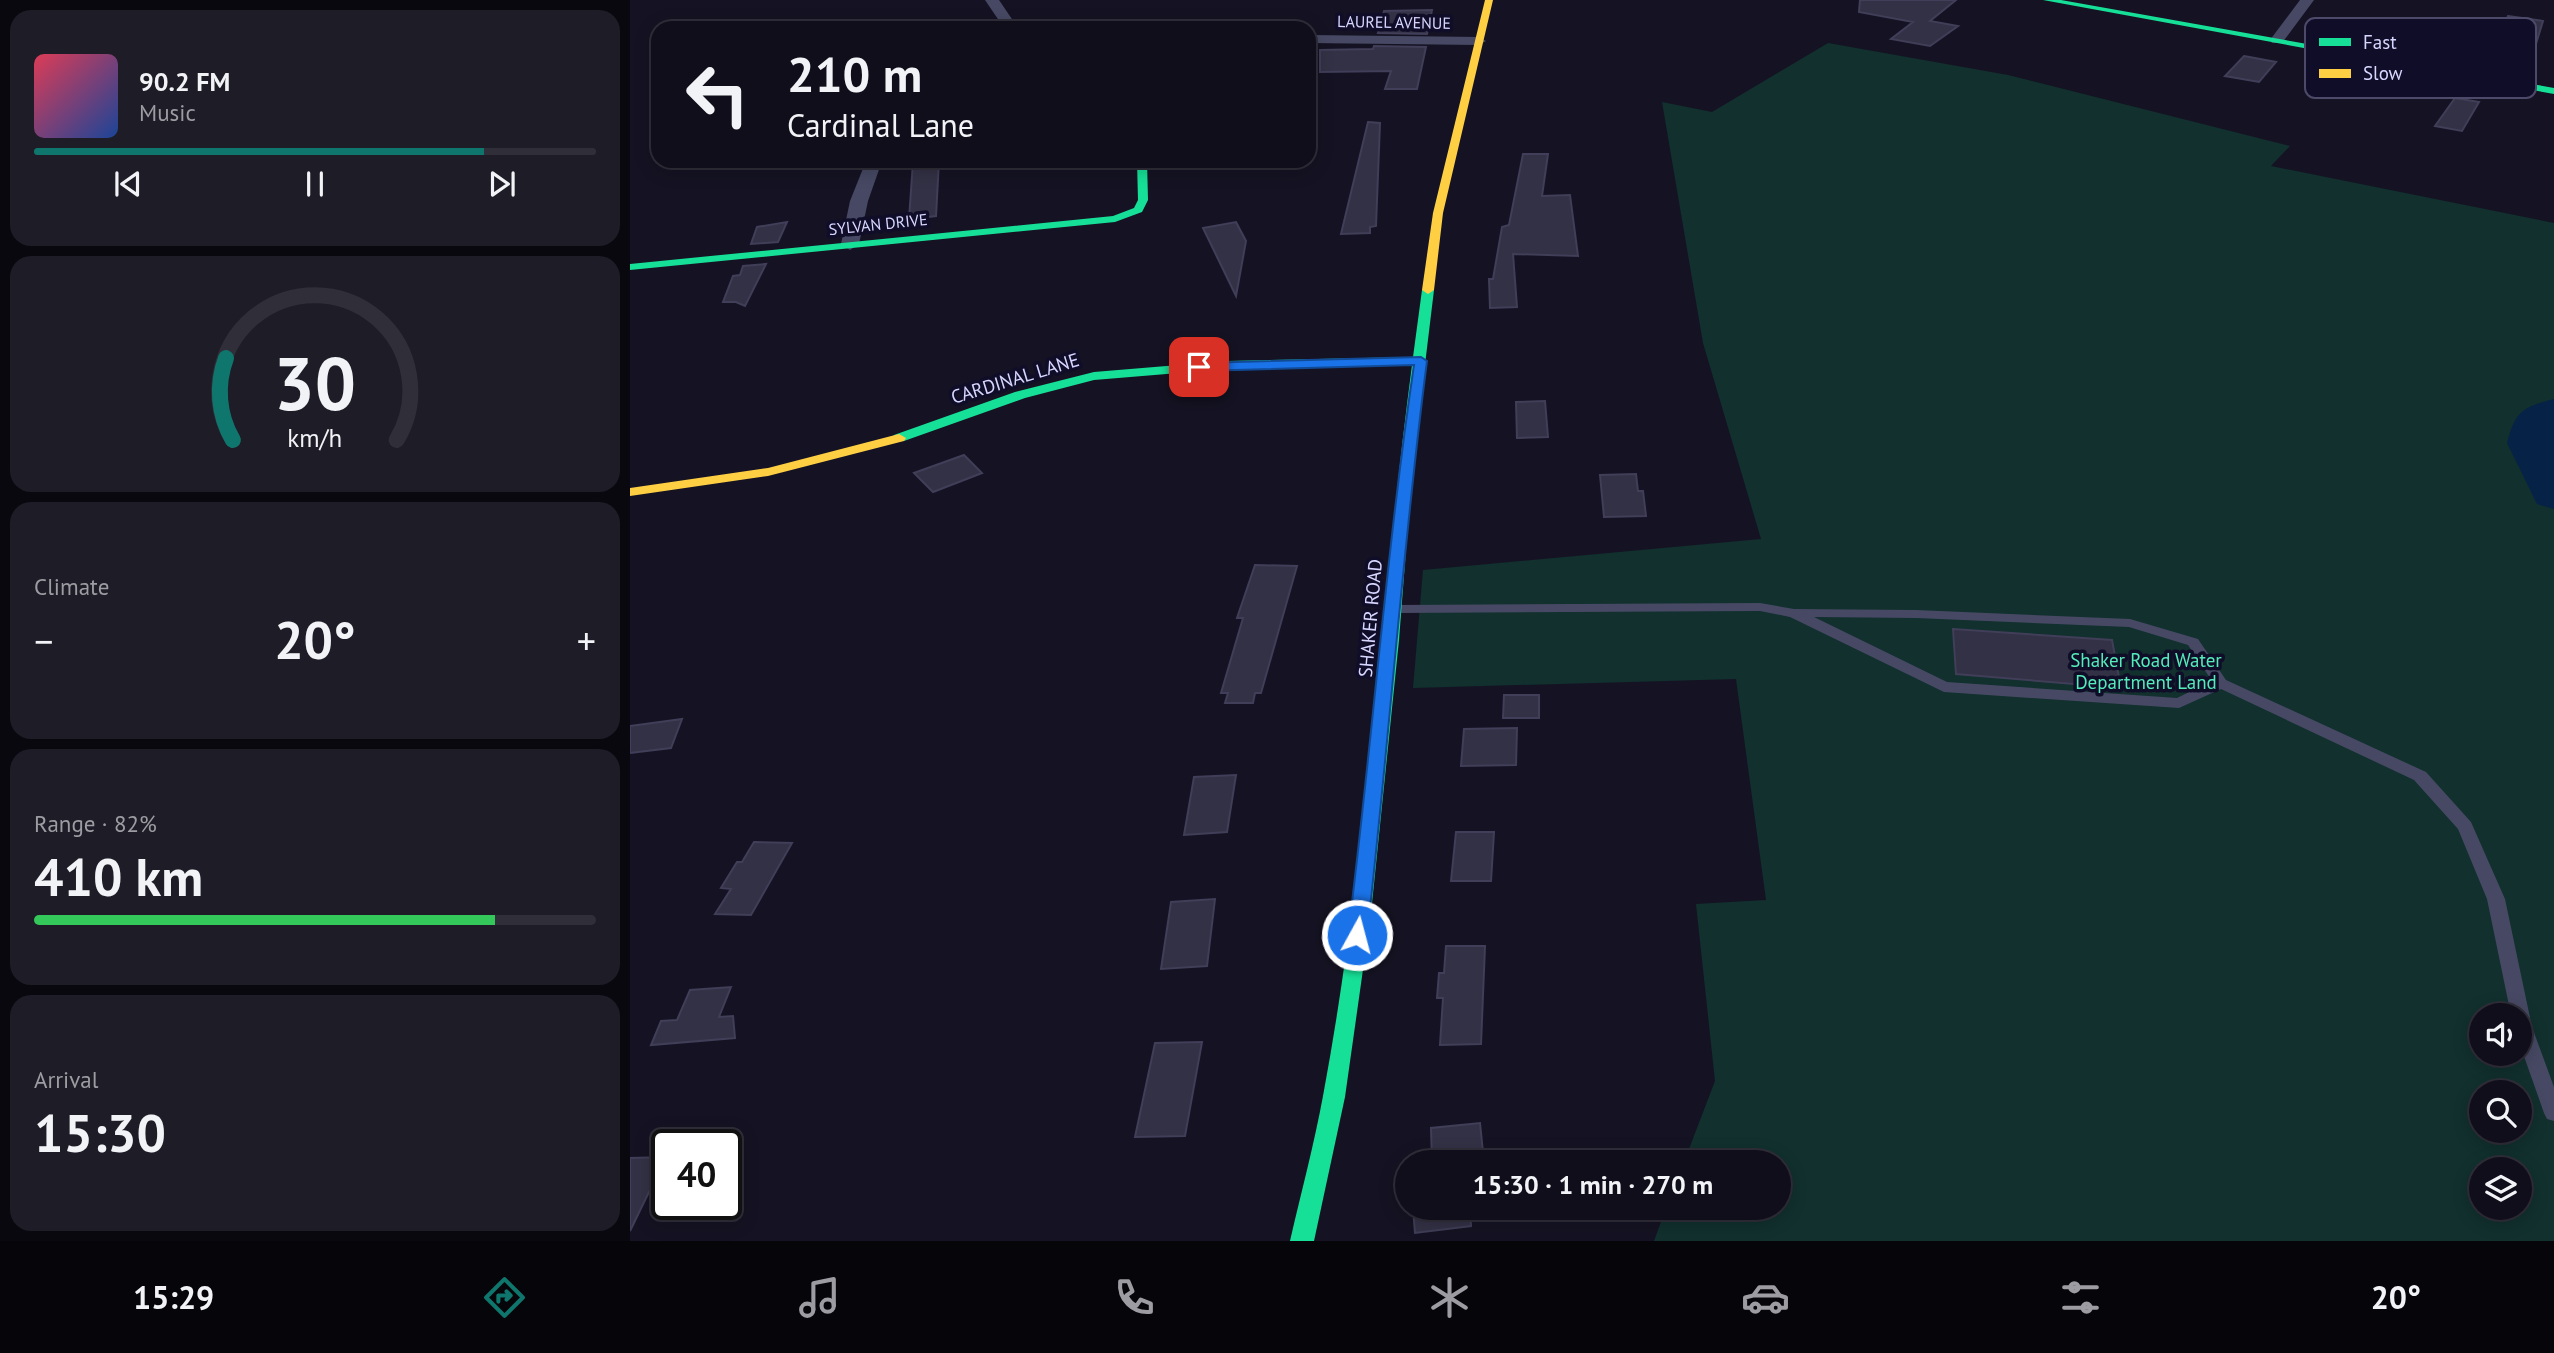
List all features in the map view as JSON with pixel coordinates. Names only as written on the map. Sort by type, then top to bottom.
[{"type":"street","points":[[992,0],[1007,21]]},
{"type":"street","name":"SHAKER ROAD","points":[[1302,1241],[1334,1097],[1349,1000],[1377,776],[1405,472],[1438,214],[1489,0]]},
{"type":"street","points":[[2047,0],[2305,45]]},
{"type":"street","points":[[2277,40],[2308,0]]},
{"type":"street","name":"LAUREL AVENUE","points":[[1316,39],[1479,41]]},
{"type":"street","points":[[2536,88],[2554,91]]},
{"type":"street","points":[[850,244],[871,168]]},
{"type":"street","name":"SYLVAN DRIVE","points":[[630,267],[1129,216],[1138,210],[1143,200],[1142,168]]},
{"type":"street","name":"CARDINAL LANE","points":[[630,492],[768,471],[905,437],[1020,395],[1094,376],[1227,365],[1421,361]]},
{"type":"lane","points":[[1393,609],[1760,607],[1794,613],[1916,614],[2130,623],[2193,642],[2221,683],[2420,776],[2465,826],[2496,899],[2523,1027],[2554,1113]]},
{"type":"lane","points":[[1794,613],[1944,687],[2179,703],[2221,683]]},
{"type":"green space","name":"Shaker Road Water Department Land","points":[[1828,43],[2008,75],[2290,146],[2271,166],[2554,223],[2554,1241],[1654,1241],[1662,1220],[1791,1220],[1791,1150],[1689,1150],[1715,1081],[1696,904],[1766,900],[1736,679],[1413,688],[1423,570],[1761,539],[1703,343],[1662,102],[1712,112]]},
{"type":"building","points":[[1860,0],[1956,0],[1930,21],[1958,26],[1930,46],[1891,39],[1913,22],[1859,12]]},
{"type":"building","points":[[1432,10],[1427,34],[1378,33],[1384,11]]},
{"type":"building","points":[[2536,20],[2543,21],[2536,44]]},
{"type":"building","points":[[1374,46],[1426,47],[1417,89],[1385,89],[1391,71],[1320,72],[1320,50],[1373,49]]},
{"type":"building","points":[[2244,56],[2276,62],[2259,82],[2225,76]]},
{"type":"building","points":[[2455,98],[2479,102],[2462,131],[2435,126]]},
{"type":"building","points":[[1368,122],[1380,123],[1376,226],[1370,227],[1370,233],[1341,234]]},
{"type":"building","points":[[1523,154],[1548,154],[1542,196],[1570,195],[1578,256],[1513,254],[1517,307],[1490,308],[1489,279],[1493,279],[1502,227],[1509,225]]},
{"type":"building","points":[[913,168],[939,168],[936,216],[909,219]]},
{"type":"building","points":[[787,222],[778,242],[751,244],[757,227]]},
{"type":"building","points":[[1236,222],[1246,241],[1236,296],[1203,228]]},
{"type":"building","points":[[766,264],[745,306],[736,302],[723,302],[733,276],[740,275],[743,266]]},
{"type":"building","points":[[1545,401],[1548,437],[1517,438],[1516,402]]},
{"type":"building","points":[[964,455],[982,473],[933,492],[914,473]]},
{"type":"building","points":[[1636,474],[1638,491],[1643,491],[1646,516],[1604,517],[1600,475]]},
{"type":"building","points":[[1255,565],[1297,566],[1261,693],[1255,693],[1253,703],[1225,703],[1228,693],[1221,693],[1243,618],[1237,618]]},
{"type":"building","points":[[1953,629],[2112,640],[2121,688],[1956,674]]},
{"type":"building","points":[[1504,695],[1539,695],[1539,718],[1503,718]]},
{"type":"building","points":[[682,719],[671,748],[630,753],[630,726]]},
{"type":"building","points":[[1517,728],[1516,765],[1461,766],[1464,729]]},
{"type":"building","points":[[1236,775],[1227,832],[1184,835],[1194,777]]},
{"type":"building","points":[[1456,832],[1494,832],[1491,881],[1451,881]]},
{"type":"building","points":[[754,842],[792,843],[751,915],[715,914],[731,889],[721,888],[737,862],[742,862]]},
{"type":"building","points":[[1215,899],[1207,966],[1161,969],[1171,902]]},
{"type":"building","points":[[1446,946],[1485,946],[1481,1044],[1440,1045],[1443,998],[1437,998],[1439,973],[1444,973]]},
{"type":"building","points":[[731,987],[719,1017],[733,1016],[735,1038],[651,1045],[661,1021],[677,1020],[690,990]]},
{"type":"building","points":[[1202,1042],[1185,1136],[1135,1137],[1155,1043]]},
{"type":"building","points":[[1480,1123],[1483,1150],[1432,1150],[1431,1128]]},
{"type":"building","points":[[651,1157],[651,1188],[630,1231],[630,1158]]},
{"type":"building","points":[[1414,1220],[1471,1220],[1471,1226],[1415,1233]]},
{"type":"waterway","points":[[2554,413],[2535,422],[2530,443],[2554,494]]},
{"type":"traffic: fast","points":[[2047,0],[2305,46]]},
{"type":"traffic: fast","points":[[2536,88],[2554,91]]},
{"type":"traffic: fast","points":[[630,267],[1115,219],[1138,210],[1143,200],[1142,168]]},
{"type":"traffic: fast","points":[[1302,1241],[1334,1097],[1361,913],[1391,640],[1405,472],[1428,290]]},
{"type":"traffic: fast","points":[[899,438],[1020,395],[1094,376],[1227,365],[1421,361]]},
{"type":"traffic: slow","points":[[1428,290],[1438,213],[1489,0]]},
{"type":"traffic: slow","points":[[630,492],[768,472],[899,438]]},
{"type":"route","points":[[1199,367],[1421,361],[1405,472],[1391,640],[1357,935]]}]
